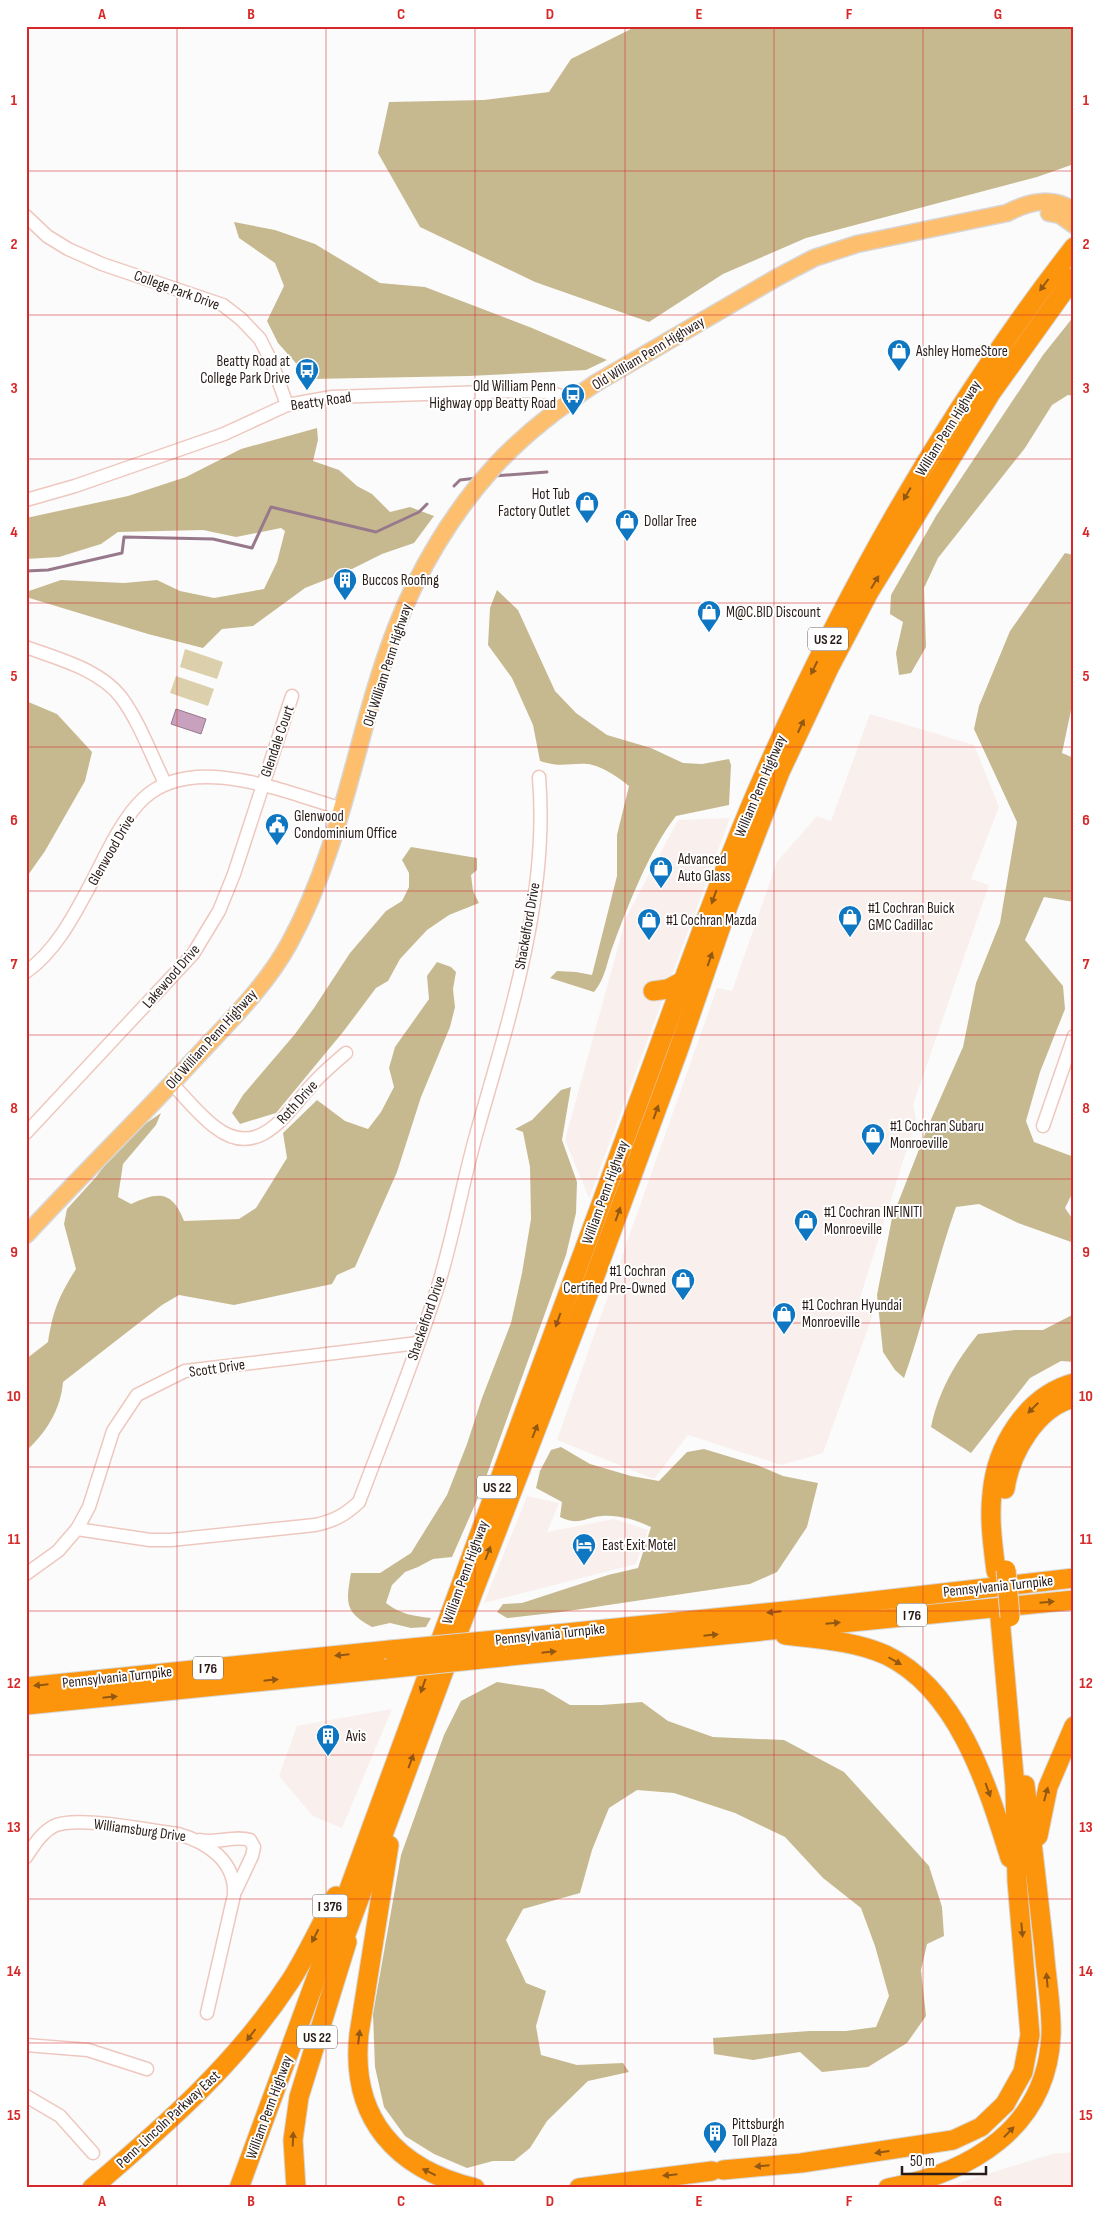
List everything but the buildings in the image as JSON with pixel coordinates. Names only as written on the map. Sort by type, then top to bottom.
[{"type":"highway","name":"William Penn Highway","points":[[239,2188],[669,1018],[725,869],[767,767],[818,660],[869,562],[943,434],[1010,333],[1074,247]]},
{"type":"highway","name":"William Penn Highway","points":[[251,2188],[474,1590],[589,1292],[678,1051],[731,899],[784,764],[830,666],[874,584],[991,393],[1074,277]]},
{"type":"highway","points":[[580,2188],[801,2163],[941,2144],[972,2133],[998,2113],[1018,2084],[1026,2059],[1030,2035],[1017,1881],[1015,1787],[1005,1618],[1001,1571],[991,1503],[993,1483],[1000,1458],[1011,1434],[1035,1404],[1055,1390],[1074,1383]]},
{"type":"highway","points":[[1001,1571],[1002,1510],[1005,1485],[1012,1463],[1023,1442],[1040,1419],[1053,1408],[1074,1398]]},
{"type":"highway","points":[[1033,1582],[1074,1568]]},
{"type":"highway","name":"Pennsylvania Turnpike","points":[[26,1687],[795,1610],[1074,1578]]},
{"type":"highway","name":"Pennsylvania Turnpike","points":[[26,1705],[749,1631],[1074,1600]]},
{"type":"highway","points":[[888,2188],[947,2172],[983,2154],[1013,2128],[1036,2092],[1046,2064],[1051,2036],[1037,1877],[1005,1618]]},
{"type":"highway","points":[[749,1631],[861,1646],[886,1655],[918,1676],[942,1704],[978,1765],[1017,1881]]},
{"type":"highway","points":[[1037,1877],[1040,1823],[1044,1798],[1058,1758],[1074,1726]]},
{"type":"highway","points":[[399,1793],[359,2034],[360,2081],[374,2119],[386,2138],[402,2155],[430,2173],[475,2188]]},
{"type":"highway","name":"Penn-Lincoln Parkway East","points":[[92,2188],[158,2132],[202,2091],[244,2044],[280,1996],[312,1943],[376,1814]]},
{"type":"highway","name":"US 22","points":[[296,2188],[293,2140],[299,2097],[363,1890]]},
{"type":"main road","points":[[1049,201],[1074,197]]},
{"type":"main road","name":"Old William Penn Highway","points":[[26,1235],[172,1084],[251,998],[289,945],[313,898],[329,855],[396,628],[417,580],[442,538],[495,465],[571,399],[768,282],[814,258],[857,244],[1007,213],[1024,204],[1049,201],[1065,205],[1074,211]]},
{"type":"main road","name":"Old William Penn Highway","points":[[1007,213],[1026,215],[1054,214],[1074,225]]},
{"type":"street","name":"College Park Drive","points":[[26,216],[47,236],[68,249],[102,264],[222,305],[241,318],[260,339],[272,363],[287,405]]},
{"type":"street","name":"Beatty Road","points":[[26,500],[75,486],[224,434],[287,405],[332,397],[520,391],[548,392],[571,399]]},
{"type":"street","points":[[26,647],[75,665],[101,679],[120,696],[135,720],[165,783]]},
{"type":"street","name":"Glendale Court","points":[[262,786],[292,696]]},
{"type":"street","name":"Glenwood Drive","points":[[26,972],[40,962],[72,918],[127,819],[144,798],[165,783],[202,776],[229,777],[343,809]]},
{"type":"street","name":"Shackelford Drive","points":[[77,1529],[150,1540],[171,1540],[315,1525],[333,1521],[347,1514],[359,1502],[418,1343],[456,1222],[471,1153],[526,945],[536,880],[542,811],[539,777]]},
{"type":"street","name":"Lakewood Drive","points":[[26,1133],[193,954],[219,911],[234,874],[262,786]]},
{"type":"street","points":[[1043,1126],[1069,1067],[1074,1036]]},
{"type":"street","name":"Roth Drive","points":[[172,1084],[215,1127],[236,1138],[248,1139],[260,1136],[274,1127],[326,1069],[346,1053]]},
{"type":"street","name":"Scott Drive","points":[[77,1529],[90,1507],[113,1431],[137,1395],[185,1371],[418,1343]]},
{"type":"street","points":[[26,1574],[58,1551],[77,1529]]},
{"type":"street","name":"Williamsburg Drive","points":[[26,1857],[40,1837],[56,1825],[67,1822],[178,1834],[194,1838],[214,1851],[224,1862],[235,1882],[234,1895],[207,2013]]},
{"type":"street","points":[[194,1838],[216,1842],[242,1838],[250,1840],[254,1846],[252,1856],[234,1895]]},
{"type":"street","points":[[26,2045],[88,2050],[147,2069]]},
{"type":"street","points":[[26,2096],[60,2116],[93,2153]]},
{"type":"shaded area","points":[[637,26],[1074,26],[1074,164],[1037,177],[806,238],[723,274],[649,322],[535,282],[420,227],[378,153],[389,102],[484,100],[549,92],[571,59]]},
{"type":"shaded area","points":[[234,222],[275,230],[315,244],[380,283],[425,287],[532,328],[607,360],[586,370],[469,376],[310,379],[278,343],[267,321],[284,286],[275,263],[239,238]]},
{"type":"shaded area","points":[[1074,316],[1074,396],[1068,395],[1052,405],[1025,448],[938,558],[924,588],[926,647],[911,673],[899,675],[896,653],[903,622],[890,614],[891,595],[936,516],[1043,355]]},
{"type":"shaded area","points":[[317,428],[318,440],[313,461],[339,470],[357,486],[372,494],[390,512],[410,507],[434,516],[414,543],[382,554],[348,571],[305,588],[253,626],[222,629],[203,648],[148,634],[26,597],[26,592],[61,580],[124,583],[157,580],[180,591],[214,598],[264,589],[277,562],[285,531],[281,528],[236,537],[203,530],[118,532],[101,544],[59,557],[26,559],[26,518],[128,496],[186,477],[241,449]]},
{"type":"shaded area","points":[[1065,553],[1074,555],[1074,696],[1062,753],[1074,758],[1074,902],[1044,897],[1025,940],[1063,986],[1065,1009],[1040,1072],[1026,1121],[1034,1142],[1074,1157],[1074,1190],[1065,1208],[1074,1221],[1074,1243],[1018,1223],[979,1204],[956,1207],[904,1378],[895,1370],[883,1352],[877,1295],[892,1218],[929,1124],[963,1047],[976,983],[1000,923],[1017,822],[974,729],[979,706],[1010,631]]},
{"type":"shaded area","points":[[497,590],[518,610],[555,691],[576,713],[607,735],[651,748],[683,763],[702,764],[729,759],[731,765],[729,805],[676,816],[666,829],[633,894],[604,975],[594,992],[550,978],[557,971],[592,975],[617,876],[617,835],[629,786],[610,772],[592,765],[559,765],[540,761],[533,725],[512,678],[488,645],[490,608]]},
{"type":"shaded area","points":[[185,649],[223,662],[217,679],[180,667]]},
{"type":"shaded area","points":[[176,676],[214,689],[208,706],[170,693]]},
{"type":"shaded area","points":[[26,701],[57,714],[92,752],[85,781],[45,851],[26,878],[26,805],[28,802]]},
{"type":"shaded area","points":[[176,709],[206,719],[201,734],[171,724]]},
{"type":"shaded area","points":[[870,714],[974,745],[999,807],[971,879],[989,885],[913,1105],[916,1120],[860,1298],[873,1314],[823,1453],[781,1465],[688,1435],[654,1479],[557,1440],[717,988],[732,991],[777,862],[817,816],[831,821]]},
{"type":"shaded area","points":[[730,818],[589,1198],[565,1140],[626,918],[678,820]]},
{"type":"shaded area","points":[[411,847],[477,858],[477,870],[471,875],[473,891],[479,903],[449,915],[427,930],[400,959],[388,981],[376,988],[343,1032],[276,1113],[240,1124],[232,1113],[243,1095],[295,1034],[350,953],[386,911],[402,901],[409,887],[409,873],[402,860]]},
{"type":"shaded area","points":[[437,962],[451,967],[456,972],[453,989],[455,1007],[450,1027],[421,1097],[397,1172],[355,1267],[337,1275],[332,1284],[234,1305],[179,1295],[162,1305],[63,1382],[56,1411],[40,1436],[26,1451],[26,1359],[48,1342],[58,1304],[65,1287],[76,1269],[64,1224],[67,1209],[96,1177],[115,1151],[145,1124],[161,1113],[156,1125],[123,1164],[118,1197],[131,1204],[149,1197],[163,1196],[174,1204],[184,1221],[239,1219],[256,1208],[287,1158],[283,1133],[317,1100],[345,1121],[368,1129],[381,1112],[394,1087],[389,1068],[395,1047],[429,999],[427,976]]},
{"type":"shaded area","points":[[571,1087],[562,1140],[577,1182],[576,1213],[566,1255],[481,1491],[452,1557],[433,1559],[405,1572],[392,1585],[386,1603],[396,1610],[407,1614],[431,1618],[426,1627],[411,1628],[390,1623],[372,1627],[356,1616],[349,1605],[348,1592],[351,1573],[380,1573],[411,1553],[447,1495],[511,1323],[522,1273],[531,1219],[530,1167],[523,1132],[515,1129],[532,1120],[561,1090]]},
{"type":"shaded area","points":[[1074,1314],[1074,1362],[1061,1361],[1030,1378],[971,1453],[931,1427],[943,1389],[962,1356],[978,1334],[1015,1330],[1043,1330]]},
{"type":"shaded area","points":[[561,1447],[590,1464],[631,1476],[659,1481],[687,1452],[704,1449],[757,1465],[783,1476],[818,1483],[807,1527],[777,1572],[750,1584],[561,1612],[507,1618],[497,1612],[503,1604],[522,1603],[608,1575],[638,1568],[651,1527],[615,1516],[602,1516],[577,1521],[566,1520],[560,1517],[562,1502],[536,1488],[540,1471],[551,1450]]},
{"type":"shaded area","points":[[527,1496],[559,1503],[547,1532],[614,1519],[648,1530],[636,1564],[484,1603]]},
{"type":"shaded area","points":[[497,1682],[543,1689],[570,1705],[642,1702],[668,1721],[713,1737],[784,1740],[844,1772],[929,1866],[942,1907],[944,1936],[927,1944],[921,1970],[926,2016],[907,2043],[868,2067],[822,2072],[800,2052],[753,2060],[714,2054],[713,2038],[809,2031],[846,2031],[876,2027],[889,1996],[875,1946],[861,1908],[823,1878],[785,1837],[735,1813],[674,1793],[637,1790],[609,1808],[592,1850],[580,1893],[523,1909],[506,1940],[526,1983],[546,1991],[536,2026],[541,2055],[577,2065],[623,2063],[629,2072],[588,2081],[547,2121],[530,2148],[514,2161],[493,2161],[467,2168],[434,2154],[405,2136],[384,2107],[375,2067],[373,2014],[401,1855],[444,1735],[461,1701]]},
{"type":"shaded area","points":[[392,1709],[342,1828],[313,1816],[279,1776],[297,1726]]},
{"type":"shaded area","points":[[1074,2152],[1074,2188],[942,2188],[1052,2154]]},
{"type":"waterway","points":[[494,476],[547,472]]},
{"type":"waterway","points":[[454,486],[460,480],[477,478]]},
{"type":"waterway","points":[[26,571],[48,570],[122,553],[124,537],[213,539],[252,548],[271,507],[376,532],[419,512],[427,504]]},
{"type":"place","name":"Ashley HomeStore","points":[[899,372]]},
{"type":"place","name":"Beatty Road at College Park Drive","points":[[307,391]]},
{"type":"place","name":"Old William Penn Highway opp Beatty Road","points":[[573,416]]},
{"type":"place","name":"Hot Tub Factory Outlet","points":[[587,524]]},
{"type":"place","name":"Dollar Tree","points":[[627,542]]},
{"type":"place","name":"Buccos Roofing","points":[[345,601]]},
{"type":"place","name":"M@C.BID Discount","points":[[709,633]]},
{"type":"place","name":"Glenwood Condominium Office","points":[[277,846]]},
{"type":"place","name":"Advanced Auto Glass","points":[[661,889]]},
{"type":"place","name":"#1 Cochran Buick GMC Cadillac","points":[[850,938]]},
{"type":"place","name":"#1 Cochran Mazda","points":[[649,941]]},
{"type":"place","name":"#1 Cochran Subaru Monroeville","points":[[873,1156]]},
{"type":"place","name":"#1 Cochran INFINITI Monroeville","points":[[806,1242]]},
{"type":"place","name":"#1 Cochran Certified Pre-Owned","points":[[683,1301]]},
{"type":"place","name":"#1 Cochran Hyundai Monroeville","points":[[784,1335]]},
{"type":"place","name":"East Exit Motel","points":[[584,1566]]},
{"type":"place","name":"Avis","points":[[328,1757]]},
{"type":"place","name":"Pittsburgh Toll Plaza","points":[[715,2154]]}]
